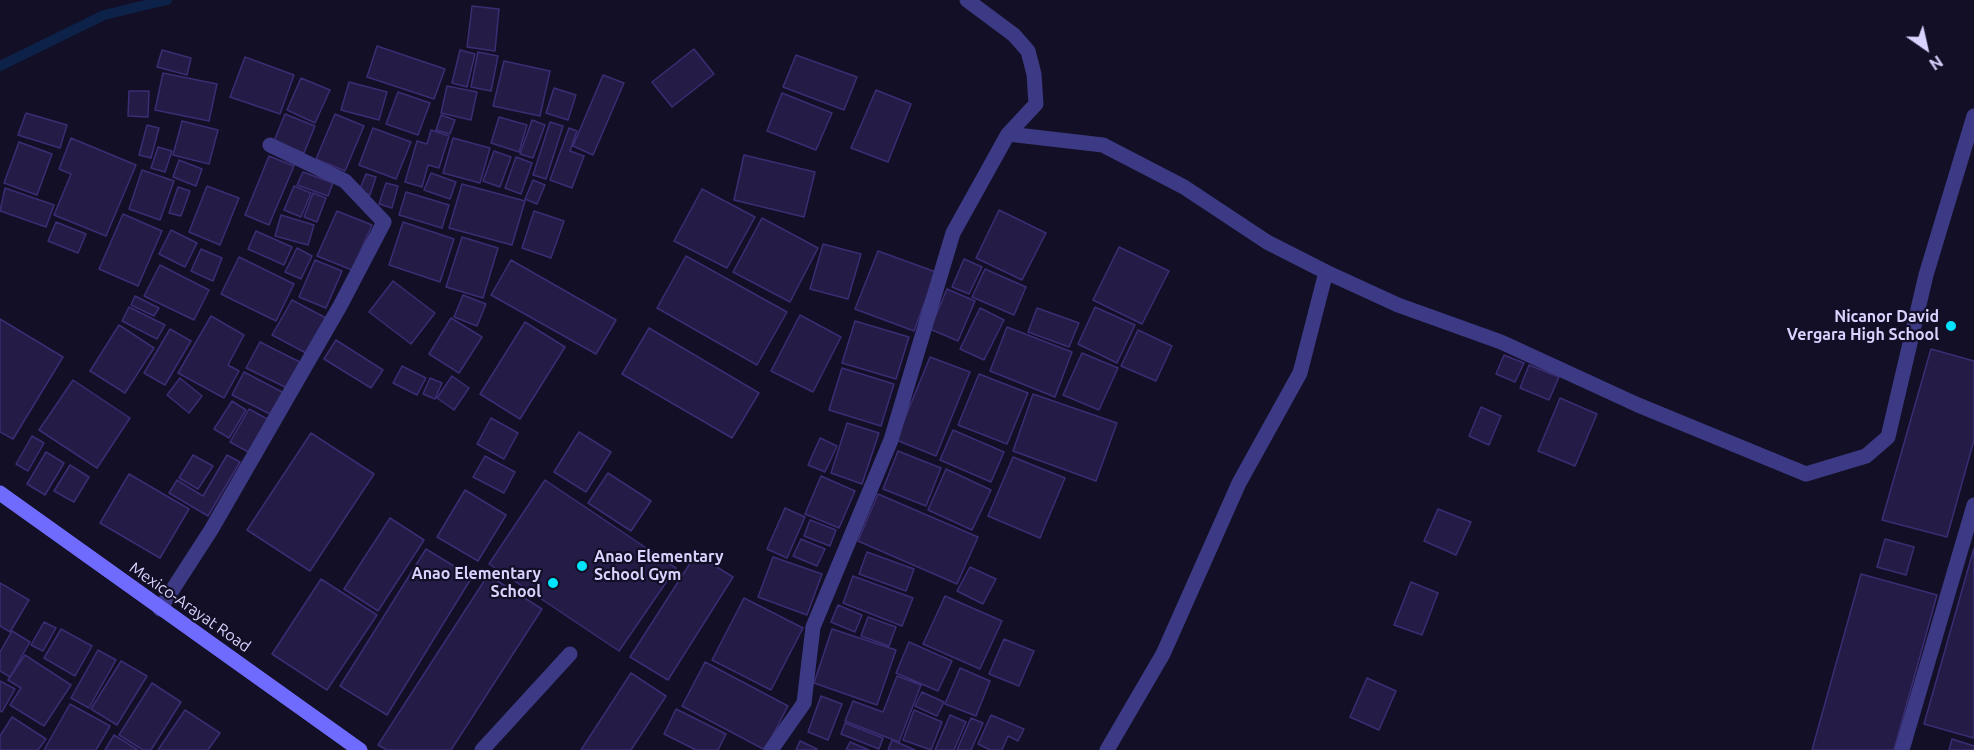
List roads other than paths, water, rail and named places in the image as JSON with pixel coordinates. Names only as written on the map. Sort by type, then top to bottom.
[{"type":"main road","name":"Mexico-Arayat Road","points":[[0,494],[360,750]]},
{"type":"street","points":[[771,750],[804,703],[813,627],[891,440],[953,233],[1008,134],[1036,104],[1034,74],[1028,51],[1014,35],[967,0]]},
{"type":"street","points":[[1008,134],[1103,146],[1184,187],[1267,242],[1326,272],[1398,305],[1502,342],[1638,405],[1806,474],[1866,456],[1888,437],[1926,275],[1974,116]]},
{"type":"street","points":[[160,609],[212,530],[340,306],[384,222],[345,181],[270,146]]},
{"type":"street","points":[[1107,750],[1163,654],[1239,483],[1300,373],[1326,272]]},
{"type":"street","points":[[1902,750],[1974,505]]},
{"type":"street","points":[[482,750],[570,654]]},
{"type":"waterway","points":[[0,66],[104,15],[167,0]]},
{"type":"place","name":"Nicanor David Vergara High School","points":[[1951,326]]},
{"type":"place","name":"Anao Elementary School Gym","points":[[582,566]]},
{"type":"place","name":"Anao Elementary School","points":[[553,583]]}]
